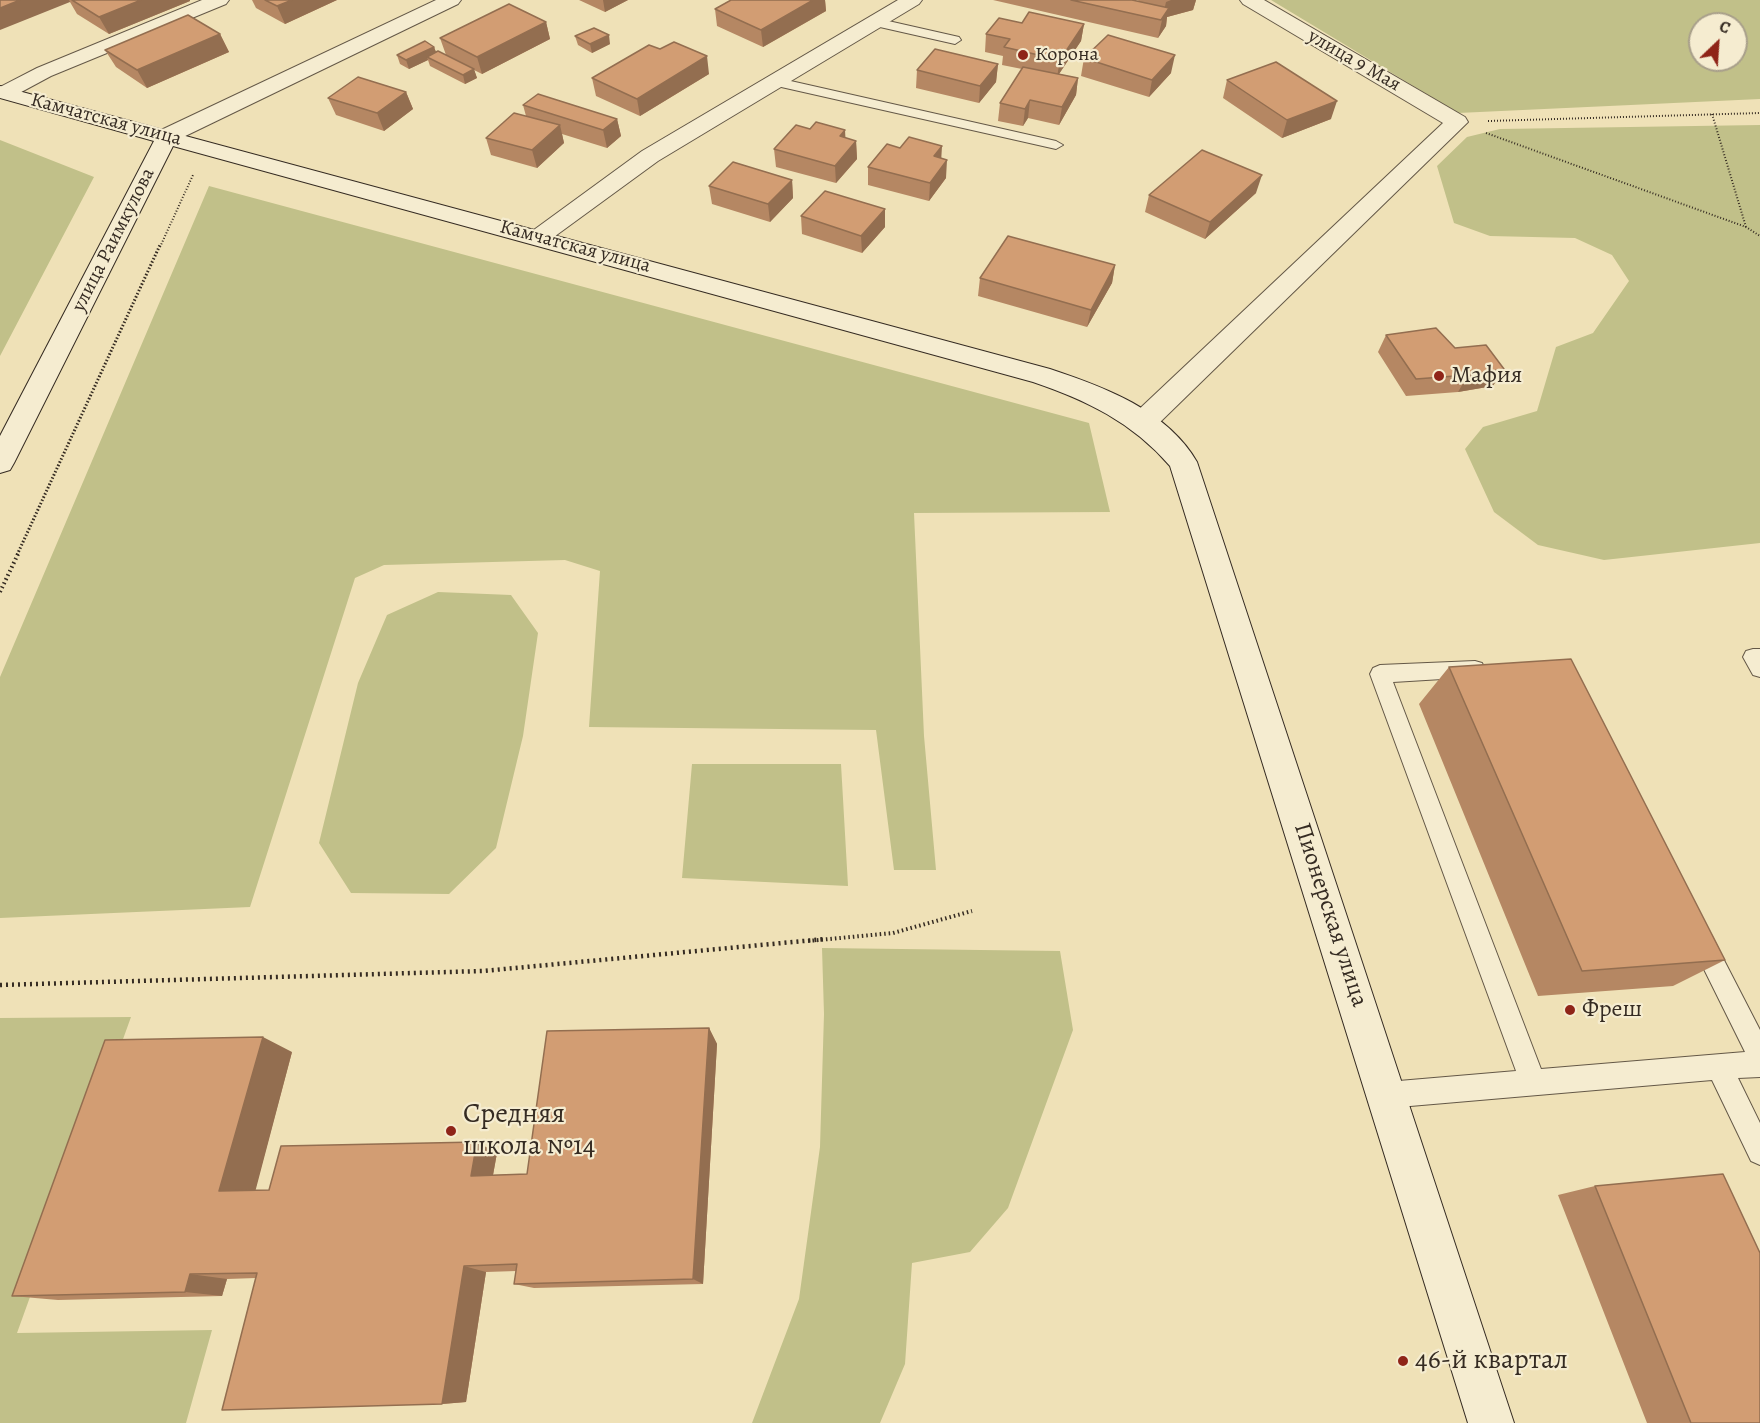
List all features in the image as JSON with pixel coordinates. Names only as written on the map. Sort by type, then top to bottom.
[{"type":"street","points":[[3,92],[44,72],[219,0]]},
{"type":"street","points":[[167,136],[451,0]]},
{"type":"street","points":[[539,237],[651,156],[912,0]]},
{"type":"street","name":"улица 9 Мая","points":[[1250,0],[1457,122]]},
{"type":"street","name":"Камчатская улица","points":[[3,92],[1041,375],[1079,388],[1144,422]]},
{"type":"street","points":[[1144,422],[1457,122]]},
{"type":"street","name":"улица Раимкулова","points":[[0,463],[167,136]]},
{"type":"street","name":"Пионерская улица","points":[[1144,422],[1166,441],[1183,462],[1491,1423]]},
{"type":"lane","points":[[874,22],[955,40]]},
{"type":"lane","points":[[773,81],[1056,145]]},
{"type":"lane","points":[[1760,657],[1753,657],[1760,669]]},
{"type":"lane","points":[[1494,668],[1380,674],[1533,1083]]},
{"type":"lane","points":[[1690,918],[1760,1056]]},
{"type":"lane","points":[[1387,1095],[1760,1064]]},
{"type":"lane","points":[[1719,1067],[1760,1152]]},
{"type":"path","points":[[1457,122],[1760,113]]},
{"type":"path","points":[[1712,114],[1746,227]]},
{"type":"path","points":[[1457,122],[1746,227],[1760,236]]},
{"type":"path","points":[[0,592],[193,174]]},
{"type":"path","points":[[0,985],[483,971],[893,933],[972,911]]},
{"type":"shaded area","points":[[1271,0],[1760,0],[1760,99],[1458,113]]},
{"type":"shaded area","points":[[1760,125],[1760,543],[1604,560],[1538,545],[1494,512],[1465,449],[1483,427],[1537,411],[1556,347],[1593,333],[1629,281],[1612,255],[1575,238],[1490,236],[1454,223],[1437,166],[1467,137],[1500,129]]},
{"type":"shaded area","points":[[0,140],[94,177],[0,356]]},
{"type":"shaded area","points":[[209,186],[1089,423],[1110,512],[914,513],[924,736],[936,870],[894,870],[876,730],[589,727],[600,571],[565,560],[384,565],[355,578],[250,907],[0,918],[0,677]]},
{"type":"shaded area","points":[[438,592],[511,595],[538,633],[523,736],[496,848],[449,894],[351,893],[319,843],[358,683],[387,615]]},
{"type":"shaded area","points":[[692,764],[841,764],[848,886],[682,878]]},
{"type":"shaded area","points":[[822,948],[1060,951],[1073,1030],[1008,1208],[970,1252],[912,1263],[905,1364],[880,1423],[752,1423],[799,1299],[820,1147],[824,1014]]},
{"type":"shaded area","points":[[131,1017],[17,1333],[212,1330],[186,1423],[0,1423],[0,1018]]},
{"type":"building","points":[[0,0],[20,0],[0,8]]},
{"type":"building","points":[[72,0],[141,0],[99,17]]},
{"type":"building","points":[[265,0],[292,0],[277,6]]},
{"type":"building","points":[[731,0],[813,0],[761,30],[715,9]]},
{"type":"building","points":[[1071,0],[1132,0],[1169,8],[1161,20]]},
{"type":"building","points":[[509,4],[546,22],[477,57],[440,38]]},
{"type":"building","points":[[1029,12],[1084,24],[1060,60],[1004,47],[1010,39],[986,34],[999,18],[1022,23]]},
{"type":"building","points":[[188,15],[220,34],[137,70],[105,50]]},
{"type":"building","points":[[594,28],[609,35],[590,44],[575,36]]},
{"type":"building","points":[[1108,35],[1175,55],[1152,80],[1084,58]]},
{"type":"building","points":[[425,41],[434,47],[406,60],[397,55]]},
{"type":"building","points":[[674,42],[707,56],[637,99],[592,78],[649,45],[660,49]]},
{"type":"building","points":[[935,49],[998,64],[980,86],[917,70]]},
{"type":"building","points":[[438,51],[474,69],[463,75],[427,57]]},
{"type":"building","points":[[1276,62],[1337,101],[1287,120],[1227,80]]},
{"type":"building","points":[[1023,67],[1078,78],[1062,107],[1030,100],[1025,109],[1000,103]]},
{"type":"building","points":[[358,77],[406,92],[377,113],[328,98]]},
{"type":"building","points":[[538,94],[617,119],[603,130],[523,105]]},
{"type":"building","points":[[514,113],[560,125],[532,150],[486,138]]},
{"type":"building","points":[[816,122],[845,130],[840,136],[856,141],[835,166],[774,149],[796,125],[810,129]]},
{"type":"building","points":[[909,137],[942,146],[934,156],[947,160],[930,183],[868,167],[887,144],[900,148]]},
{"type":"building","points":[[1202,150],[1262,175],[1210,222],[1149,195]]},
{"type":"building","points":[[733,162],[792,180],[768,204],[709,186]]},
{"type":"building","points":[[825,191],[885,209],[861,236],[801,216]]},
{"type":"building","points":[[1008,236],[1115,265],[1091,310],[980,278]]},
{"type":"building","points":[[1436,328],[1455,348],[1486,345],[1504,369],[1468,375],[1416,379],[1386,335]]},
{"type":"building","points":[[1571,659],[1725,960],[1582,971],[1449,667]]},
{"type":"building","points":[[709,1028],[693,1279],[514,1284],[517,1264],[464,1266],[442,1404],[222,1410],[257,1273],[190,1274],[185,1292],[12,1296],[105,1040],[263,1037],[219,1191],[269,1190],[281,1146],[477,1142],[471,1176],[527,1174],[547,1031]]},
{"type":"building","points":[[1723,1174],[1760,1253],[1760,1423],[1691,1423],[1595,1186]]},
{"type":"place","name":"Корона","points":[[1023,55]]},
{"type":"place","name":"Мафия","points":[[1439,376]]},
{"type":"place","name":"Фреш","points":[[1570,1010]]},
{"type":"place","name":"Средняя школа №14","points":[[451,1131]]},
{"type":"place","name":"46-й квартал","points":[[1403,1361]]}]
